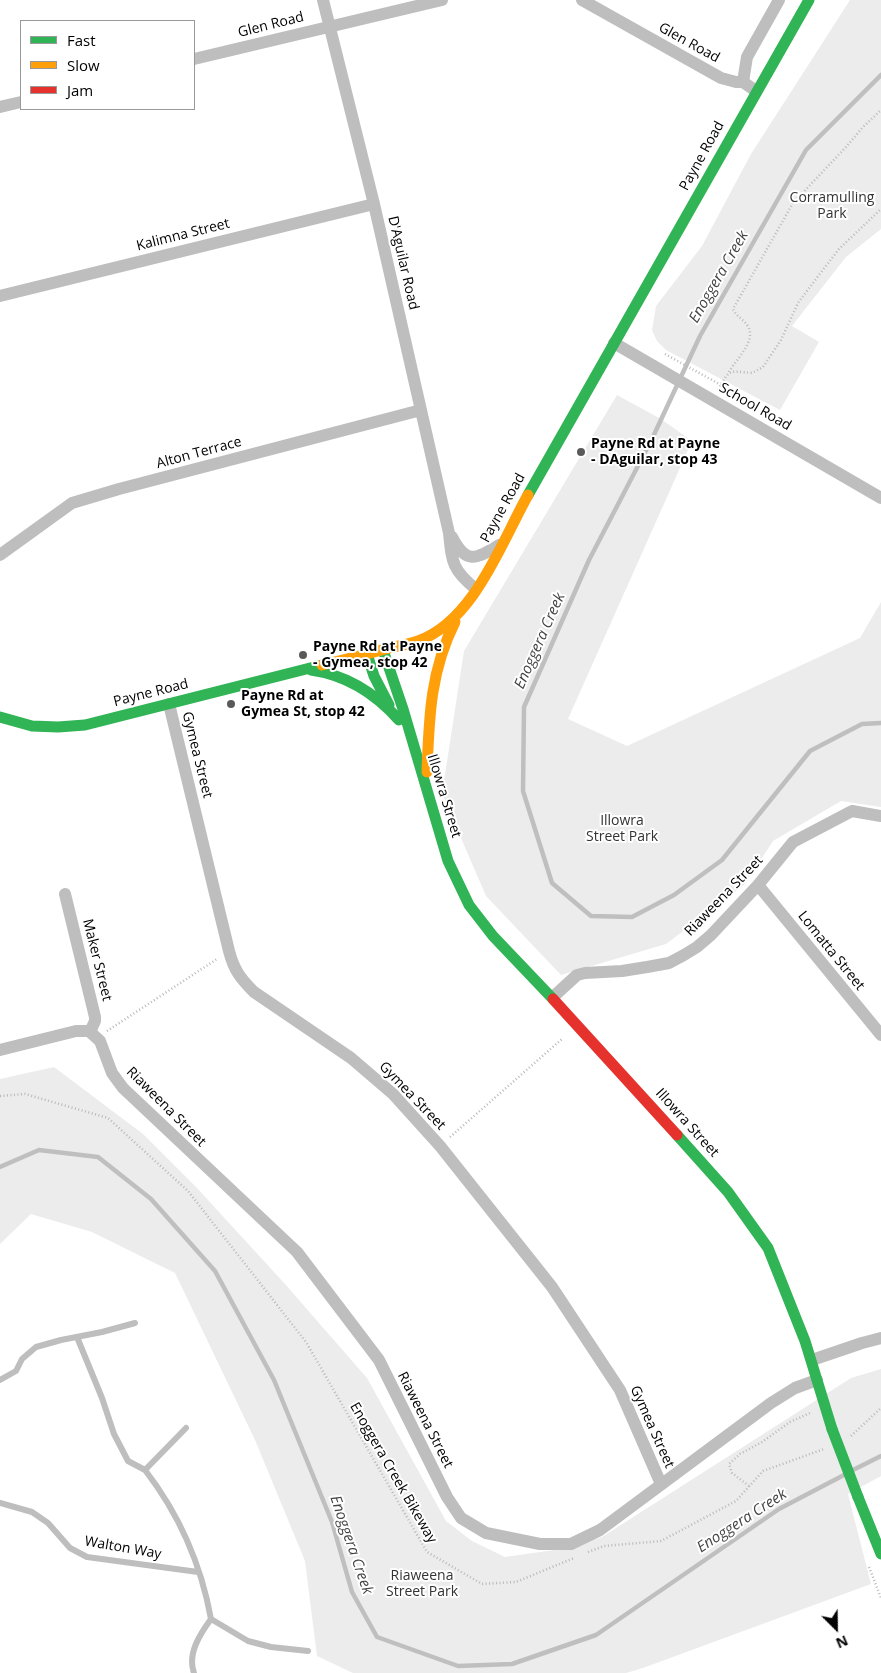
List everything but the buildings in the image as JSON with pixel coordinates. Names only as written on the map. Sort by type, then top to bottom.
[{"type":"street","name":"D'Aguilar Road","points":[[323,0],[374,204],[449,533],[453,564],[458,572],[476,589]]},
{"type":"street","name":"Glen Road","points":[[195,59],[442,0]]},
{"type":"street","name":"Glen Road","points":[[582,0],[721,78],[743,82],[756,91]]},
{"type":"street","points":[[743,82],[747,57],[779,0]]},
{"type":"street","name":"Payne Road","points":[[0,717],[32,726],[67,727],[85,725],[418,641],[432,635],[447,625],[463,608],[476,589],[809,0]]},
{"type":"street","points":[[0,107],[20,102]]},
{"type":"street","name":"Kalimna Street","points":[[0,296],[374,204]]},
{"type":"street","name":"School Road","points":[[614,343],[881,498]]},
{"type":"street","name":"Alton Terrace","points":[[0,555],[72,503],[421,410]]},
{"type":"street","name":"D'Aguilar Road","points":[[449,533],[462,554],[469,557],[479,557],[501,544]]},
{"type":"street","points":[[428,792],[430,704],[434,677],[445,640],[463,608]]},
{"type":"street","name":"Illowra Street","points":[[382,650],[403,708],[448,861],[470,905],[493,936],[553,997],[728,1192],[768,1248],[812,1360],[832,1429],[881,1554]]},
{"type":"street","name":"Illowra Street","points":[[366,654],[385,698],[415,749]]},
{"type":"street","points":[[305,669],[323,671],[353,684],[373,695],[398,720]]},
{"type":"street","name":"Gymea Street","points":[[169,704],[233,966],[241,979],[254,992],[351,1058],[394,1094],[440,1146],[552,1287],[620,1390],[661,1484]]},
{"type":"street","name":"Riaweena Street","points":[[553,997],[578,976],[585,973],[622,971],[647,967],[669,962],[684,955],[711,935],[758,885],[793,842],[852,811],[881,816]]},
{"type":"street","name":"Lomatta Street","points":[[758,885],[881,1035]]},
{"type":"street","name":"Maker Street","points":[[65,894],[95,1017],[94,1034]]},
{"type":"street","points":[[0,1050],[76,1031],[84,1030],[94,1034]]},
{"type":"street","name":"Riaweena Street","points":[[94,1034],[112,1072],[123,1088],[297,1252],[379,1360],[447,1498],[461,1518],[486,1533],[540,1544],[571,1544],[600,1530],[771,1403],[795,1388],[817,1380]]},
{"type":"street","points":[[812,1360],[862,1342],[881,1338]]},
{"type":"lane","points":[[0,1380],[16,1371],[22,1359],[36,1347],[135,1323]]},
{"type":"lane","points":[[77,1337],[102,1398],[114,1434],[128,1461],[145,1470],[163,1493],[179,1520],[198,1572],[210,1619],[248,1640],[308,1652]]},
{"type":"lane","points":[[145,1470],[186,1428]]},
{"type":"lane","name":"Walton Way","points":[[0,1503],[32,1512],[48,1523],[70,1548],[87,1557],[198,1572]]},
{"type":"lane","points":[[194,1673],[192,1658],[195,1647],[199,1635],[210,1619]]},
{"type":"path","points":[[713,400],[750,338],[750,331],[747,325],[733,309],[793,203],[881,110]]},
{"type":"path","points":[[728,373],[735,370],[752,374],[762,367],[781,340],[798,302],[839,249],[881,209]]},
{"type":"path","points":[[664,354],[721,385]]},
{"type":"path","points":[[402,668],[424,660]]},
{"type":"path","points":[[94,1034],[230,951]]},
{"type":"path","points":[[440,1146],[562,1039]]},
{"type":"path","name":"Enoggera Creek Bikeway","points":[[0,1096],[25,1094],[108,1118],[188,1191],[306,1342],[427,1552],[482,1584],[516,1582],[577,1557]]},
{"type":"path","points":[[846,1441],[881,1408]]},
{"type":"path","points":[[750,1486],[732,1473],[729,1464],[740,1454],[762,1442],[790,1422],[811,1412],[814,1419]]},
{"type":"path","points":[[586,1553],[604,1546],[661,1541],[736,1501],[763,1470],[827,1448]]},
{"type":"green space","name":"Corramulling Park","points":[[850,0],[881,0],[881,229],[846,257],[792,326],[819,342],[780,410],[666,350],[657,341],[652,330],[656,306],[702,246],[751,154]]},
{"type":"green space","name":"Illowra Street Park","points":[[617,395],[661,419],[692,441],[568,719],[627,746],[860,638],[881,602],[881,807],[841,801],[773,841],[744,885],[666,944],[561,975],[486,896],[442,794],[464,651]]},
{"type":"green space","name":"Riaweena Street Park","points":[[54,1067],[143,1134],[197,1188],[285,1284],[367,1378],[446,1521],[472,1541],[505,1557],[568,1548],[602,1537],[851,1378],[881,1369],[881,1476],[848,1494],[871,1584],[626,1673],[353,1673],[317,1656],[305,1561],[255,1440],[175,1273],[92,1232],[31,1214],[0,1244],[0,1079]]},
{"type":"waterway","name":"Enoggera Creek","points":[[881,75],[806,150],[700,336],[652,439],[589,560],[524,707],[523,791],[552,883],[591,916],[632,917],[674,895],[722,860],[810,751],[862,724],[881,723]]},
{"type":"waterway","name":"Enoggera Creek","points":[[0,1167],[39,1150],[98,1157],[151,1199],[215,1271],[274,1380],[332,1522],[352,1592],[377,1637],[458,1666],[512,1664],[596,1635],[779,1509],[844,1475]]},
{"type":"waterway","name":"Enoggera Creek","points":[[853,1470],[881,1456]]},
{"type":"traffic: fast","points":[[528,495],[809,0]]},
{"type":"traffic: fast","points":[[383,650],[403,709],[448,861],[469,905],[493,936],[553,999]]},
{"type":"traffic: fast","points":[[367,654],[374,676],[389,705]]},
{"type":"traffic: fast","points":[[0,717],[32,726],[85,725],[322,665]]},
{"type":"traffic: fast","points":[[311,670],[337,676],[360,687],[390,710],[399,720]]},
{"type":"traffic: fast","points":[[677,1135],[728,1192],[768,1248],[805,1341],[832,1429]]},
{"type":"traffic: fast","points":[[832,1429],[858,1497]]},
{"type":"traffic: fast","points":[[858,1497],[881,1554]]},
{"type":"traffic: slow","points":[[322,665],[415,642],[438,631],[470,599],[484,578],[528,495]]},
{"type":"traffic: slow","points":[[427,772],[432,696],[440,659],[455,622]]},
{"type":"traffic: jam","points":[[553,999],[677,1135]]},
{"type":"place","name":"Payne Rd at Payne - DAguilar, stop 43","points":[[581,452]]},
{"type":"place","name":"Payne Rd at Payne - Gymea, stop 42","points":[[303,655]]},
{"type":"place","name":"Payne Rd at Gymea St, stop 42","points":[[231,704]]}]
